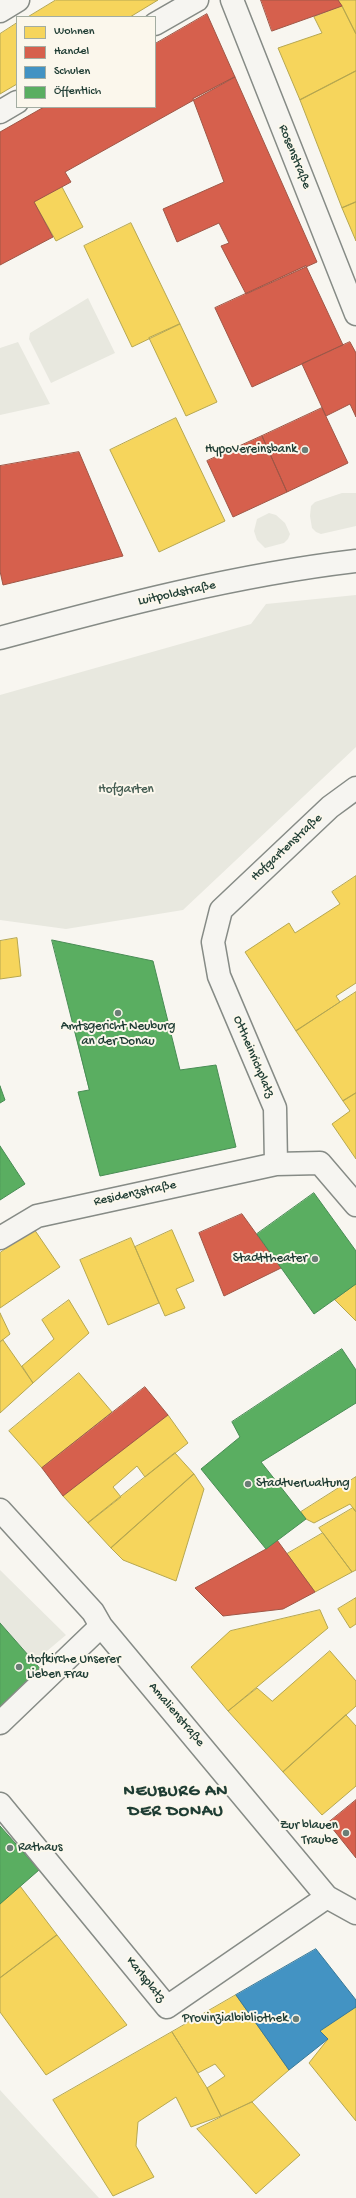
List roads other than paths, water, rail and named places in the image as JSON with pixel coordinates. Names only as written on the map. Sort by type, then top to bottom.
[{"type":"street","points":[[0,11],[18,0]]},
{"type":"street","points":[[156,23],[197,0]]},
{"type":"street","name":"Rosenstraße","points":[[232,0],[356,314]]},
{"type":"street","points":[[0,112],[16,103]]},
{"type":"street","name":"Luitpoldstraße","points":[[0,638],[153,599],[302,567],[356,560]]},
{"type":"street","name":"Hofgartenstraße","points":[[221,910],[330,807],[356,788]]},
{"type":"street","name":"Ottheinrichplatz","points":[[221,910],[213,942],[219,976],[275,1108],[276,1164]]},
{"type":"street","points":[[276,1164],[320,1163],[356,1205]]},
{"type":"street","name":"Residenzstraße","points":[[0,1238],[36,1216],[276,1164]]},
{"type":"street","name":"Amalienstraße","points":[[0,1510],[93,1612],[101,1626],[346,1903]]},
{"type":"street","points":[[0,1723],[101,1626]]},
{"type":"street","name":"Karlsplatz","points":[[0,1804],[167,2007],[346,1903]]},
{"type":"place","name":"HypoVereinsbank","points":[[305,450]]},
{"type":"place","name":"Amtsgericht Neuburg an der Donau","points":[[118,1013]]},
{"type":"place","name":"Stadttheater","points":[[315,1259]]},
{"type":"place","name":"Stadtverwaltung","points":[[248,1484]]},
{"type":"place","name":"Hofkirche Unserer Lieben Frau","points":[[19,1667]]},
{"type":"place","name":"Zur blauen Traube","points":[[346,1833]]},
{"type":"place","name":"Rathaus","points":[[10,1848]]},
{"type":"place","name":"Provinzialbibliothek","points":[[296,2019]]},
{"type":"district","name":"NEUBURG AN DER DONAU","points":[[176,1802]]},
{"type":"park label","name":"Hofgarten","points":[[126,790]]}]
